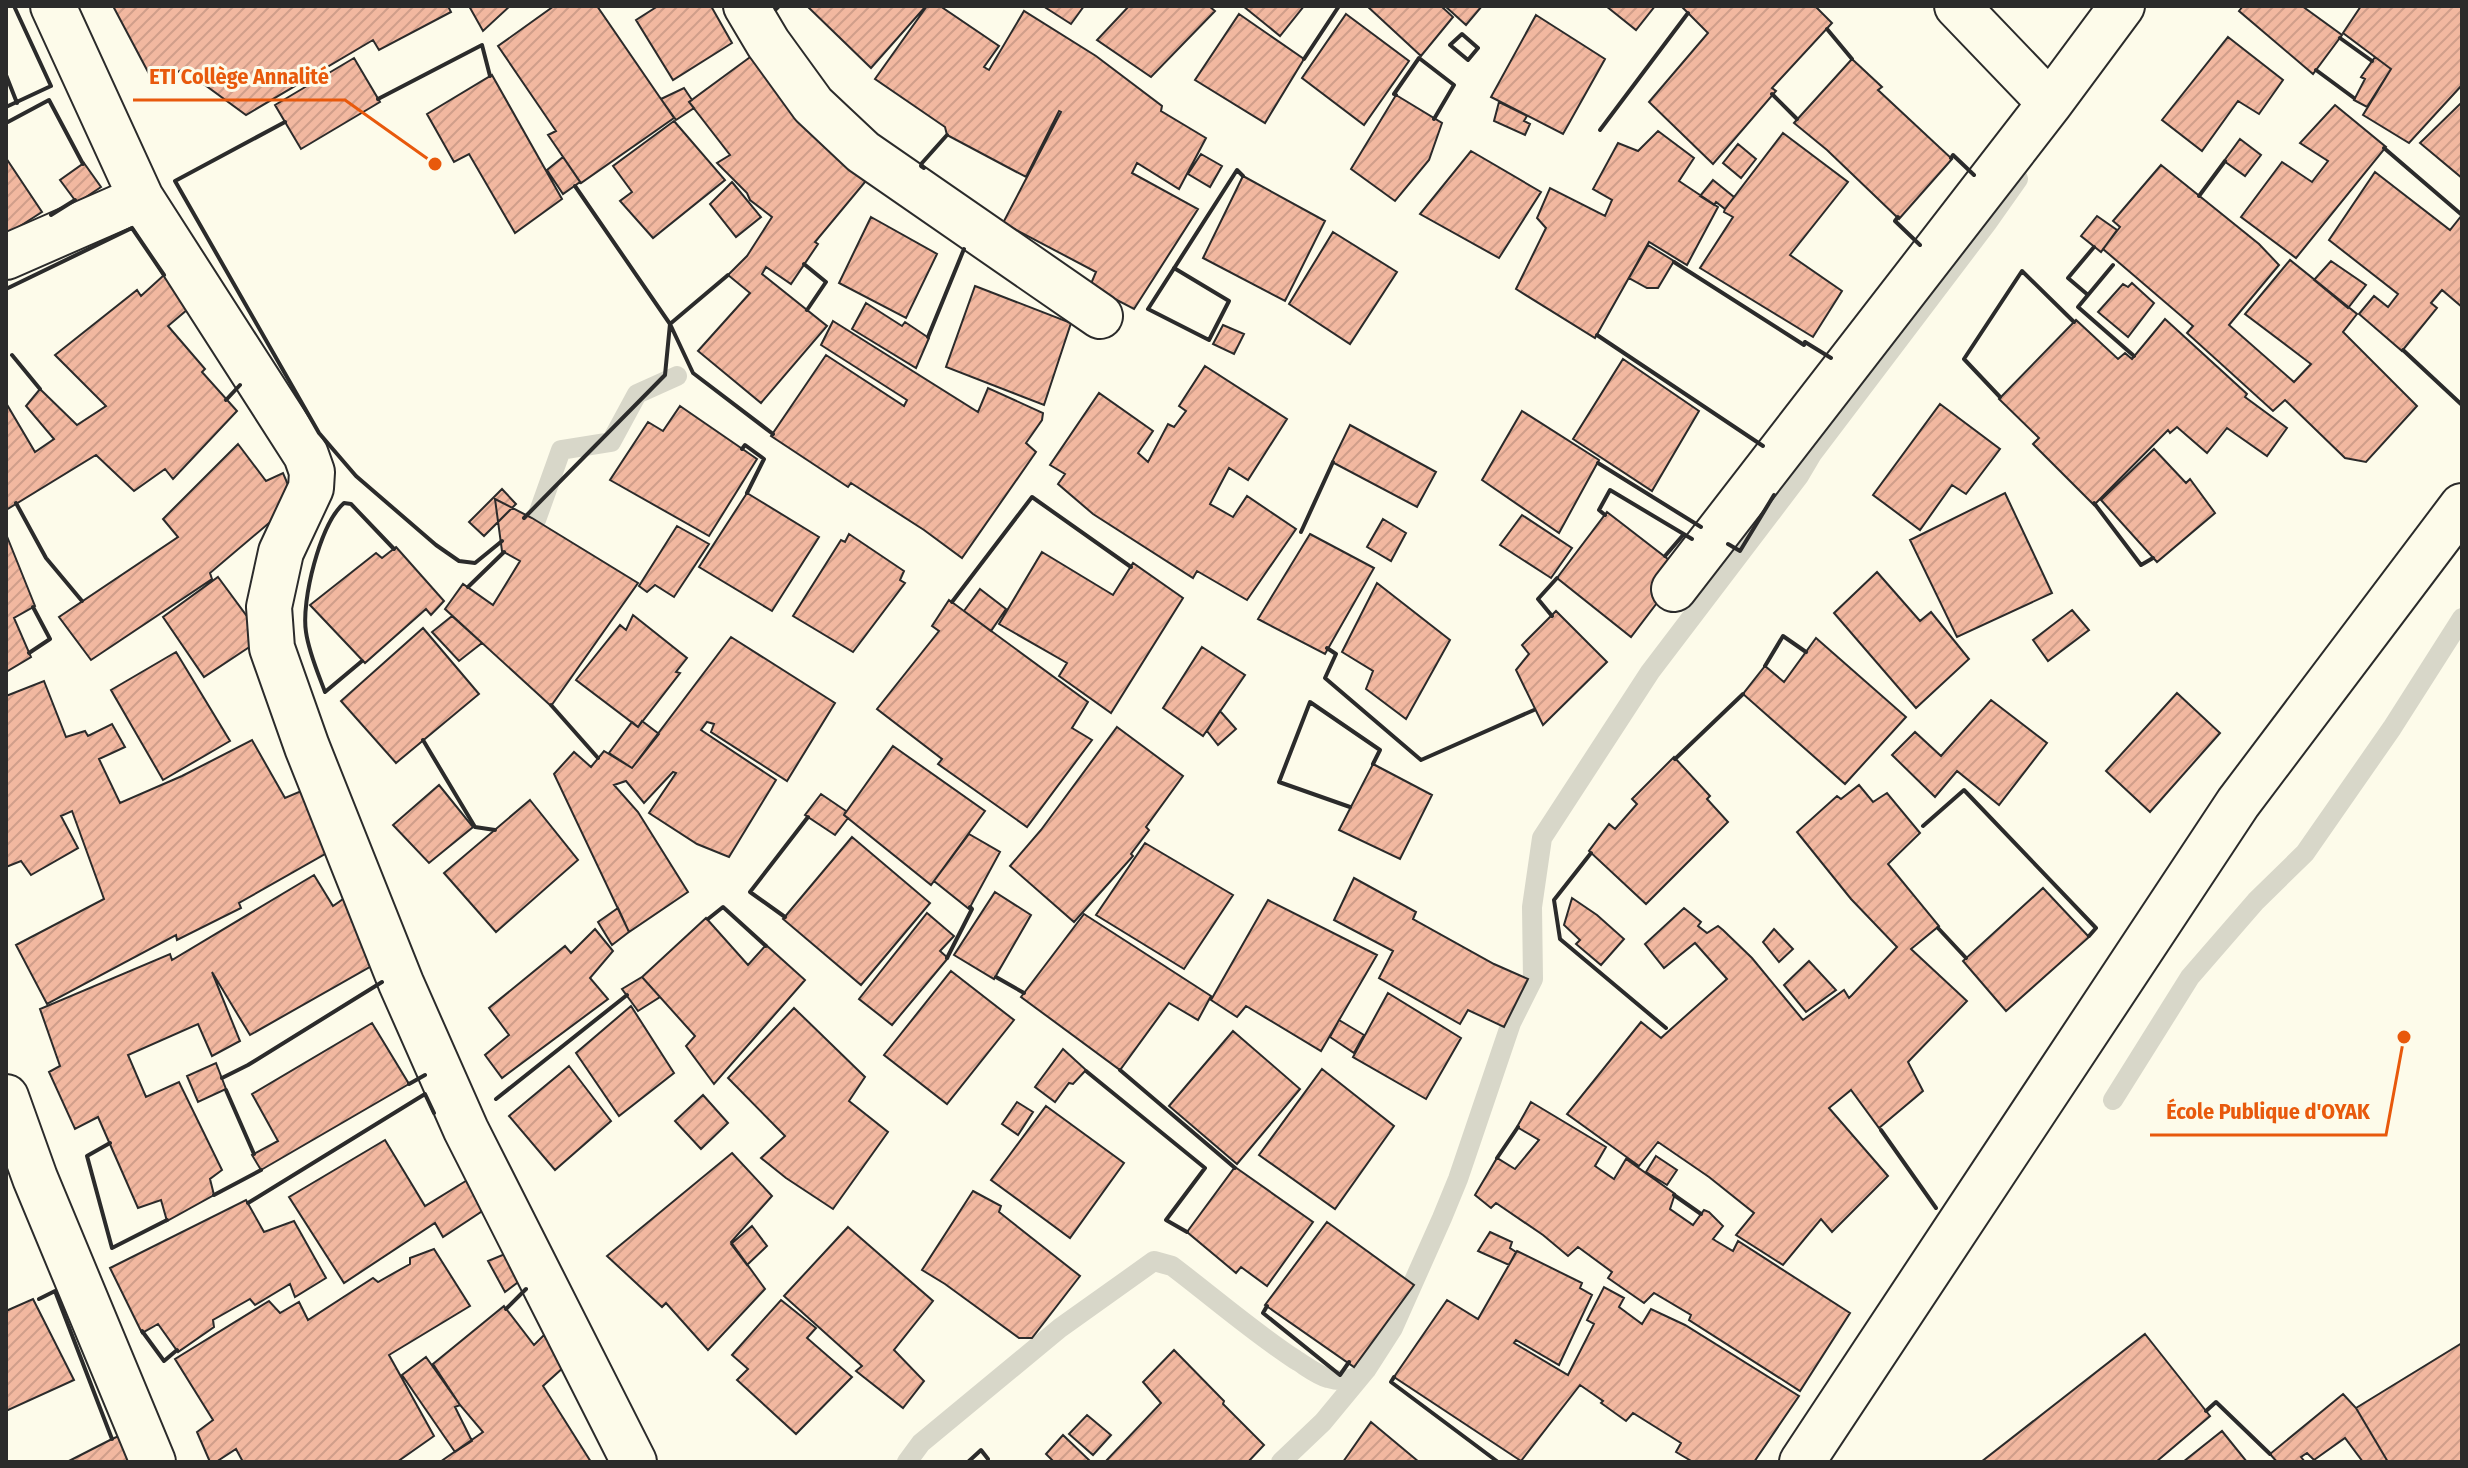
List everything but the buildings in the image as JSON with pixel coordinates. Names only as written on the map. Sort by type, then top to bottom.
[{"type":"street","points":[[53,6],[141,198],[306,455],[312,472],[311,488],[281,552],[269,607],[272,648],[307,747],[395,969],[460,1117],[634,1462]]},
{"type":"street","points":[[746,6],[768,43],[813,105],[863,152],[1100,316]]},
{"type":"street","points":[[1957,6],[2050,103]]},
{"type":"street","points":[[1674,589],[2122,6]]},
{"type":"street","points":[[6,257],[141,198]]},
{"type":"street","points":[[1802,1462],[2238,803],[2462,506]]},
{"type":"street","points":[[6,1097],[35,1178],[153,1462]]},
{"type":"waterway","points":[[1281,1462],[1323,1422],[1366,1370],[1393,1328],[1442,1218],[1511,1023],[1533,979],[1532,907],[1542,838],[1650,672],[2018,179]]},
{"type":"waterway","points":[[536,520],[561,450],[611,442],[637,394],[677,376]]},
{"type":"waterway","points":[[2113,1100],[2190,977],[2256,901],[2305,853],[2392,728],[2462,618]]},
{"type":"waterway","points":[[907,1462],[921,1443],[1060,1328],[1154,1261],[1172,1266],[1264,1338],[1320,1375],[1342,1380],[1363,1373]]},
{"type":"wall","points":[[6,107],[51,86],[14,6]]},
{"type":"wall","points":[[776,9],[779,6]]},
{"type":"wall","points":[[1304,59],[1339,6]]},
{"type":"wall","points":[[1600,130],[1688,13]]},
{"type":"wall","points":[[1827,29],[1852,59]]},
{"type":"wall","points":[[1462,34],[1478,48],[1468,60],[1450,45],[1462,34]]},
{"type":"wall","points":[[2340,38],[2372,61]]},
{"type":"wall","points":[[378,99],[482,45],[490,76]]},
{"type":"wall","points":[[1396,95],[1419,58],[1454,85],[1434,119]]},
{"type":"wall","points":[[2316,70],[2354,98]]},
{"type":"wall","points":[[6,75],[17,103]]},
{"type":"wall","points":[[1772,94],[1797,119]]},
{"type":"wall","points":[[6,123],[49,100],[83,164]]},
{"type":"wall","points":[[285,122],[175,181],[319,433],[356,476],[459,561],[475,563],[502,541]]},
{"type":"wall","points":[[924,168],[922,163],[947,135]]},
{"type":"wall","points":[[2384,148],[2462,215]]},
{"type":"wall","points":[[1951,158],[1953,155],[1974,175]]},
{"type":"wall","points":[[2199,196],[2225,161]]},
{"type":"wall","points":[[1174,268],[1229,301],[1209,340],[1148,309],[1237,170],[1243,176]]},
{"type":"wall","points":[[575,186],[670,324],[693,373],[773,434]]},
{"type":"wall","points":[[51,215],[75,200]]},
{"type":"wall","points":[[1898,217],[1895,221],[1920,245]]},
{"type":"wall","points":[[6,289],[132,228],[164,275]]},
{"type":"wall","points":[[2088,295],[2068,278],[2094,247]]},
{"type":"wall","points":[[928,337],[964,249]]},
{"type":"wall","points":[[1674,262],[1804,345],[1805,342],[1831,358]]},
{"type":"wall","points":[[804,264],[826,282],[807,310]]},
{"type":"wall","points":[[2113,265],[2078,307],[2134,356]]},
{"type":"wall","points":[[2000,397],[1964,359],[2022,271],[2074,322]]},
{"type":"wall","points":[[524,518],[665,375],[670,324],[728,275]]},
{"type":"wall","points":[[1597,335],[1763,446]]},
{"type":"wall","points":[[2403,350],[2462,405]]},
{"type":"wall","points":[[12,355],[40,389]]},
{"type":"wall","points":[[226,400],[240,385]]},
{"type":"wall","points":[[742,449],[745,445],[764,459],[747,493]]},
{"type":"wall","points":[[1301,532],[1333,462]]},
{"type":"wall","points":[[1598,463],[1701,527]]},
{"type":"wall","points":[[1605,515],[1599,510],[1610,490],[1692,539]]},
{"type":"wall","points":[[1728,544],[1740,551],[1774,495]]},
{"type":"wall","points":[[952,602],[1032,497],[1131,567]]},
{"type":"wall","points":[[16,503],[46,558],[82,601]]},
{"type":"wall","points":[[362,661],[325,692],[306,632],[306,602],[314,564],[327,528],[344,503],[351,504],[394,549]]},
{"type":"wall","points":[[2094,503],[2141,565],[2153,558]]},
{"type":"wall","points":[[1665,556],[1684,534]]},
{"type":"wall","points":[[468,587],[504,552]]},
{"type":"wall","points":[[1552,616],[1538,599],[1557,578]]},
{"type":"wall","points":[[29,653],[50,639],[33,607]]},
{"type":"wall","points":[[1765,666],[1783,636],[1806,652]]},
{"type":"wall","points":[[1327,648],[1336,654],[1325,678],[1421,760],[1534,710]]},
{"type":"wall","points":[[1675,759],[1743,694]]},
{"type":"wall","points":[[1350,807],[1279,782],[1310,702],[1380,750],[1373,764]]},
{"type":"wall","points":[[551,705],[598,758]]},
{"type":"wall","points":[[423,740],[475,827],[495,830]]},
{"type":"wall","points":[[1923,826],[1964,790],[2096,928],[2089,936]]},
{"type":"wall","points":[[785,917],[750,892],[808,817]]},
{"type":"wall","points":[[1591,853],[1554,900],[1560,939],[1666,1028]]},
{"type":"wall","points":[[708,919],[723,907],[766,946]]},
{"type":"wall","points":[[947,958],[972,909],[970,907]]},
{"type":"wall","points":[[1938,928],[1966,958]]},
{"type":"wall","points":[[996,977],[1024,993]]},
{"type":"wall","points":[[222,1078],[382,982]]},
{"type":"wall","points":[[496,1099],[627,995]]},
{"type":"wall","points":[[1120,1070],[1235,1168]]},
{"type":"wall","points":[[1086,1071],[1205,1168],[1166,1220],[1187,1232]]},
{"type":"wall","points":[[409,1084],[425,1075]]},
{"type":"wall","points":[[226,1090],[254,1154]]},
{"type":"wall","points":[[248,1203],[425,1094],[434,1113]]},
{"type":"wall","points":[[1497,1158],[1518,1127]]},
{"type":"wall","points":[[1881,1130],[1936,1208]]},
{"type":"wall","points":[[110,1143],[87,1156],[112,1248],[167,1220]]},
{"type":"wall","points":[[214,1195],[261,1170]]},
{"type":"wall","points":[[1674,1195],[1701,1214]]},
{"type":"wall","points":[[506,1309],[526,1289]]},
{"type":"wall","points":[[39,1299],[55,1291],[112,1439]]},
{"type":"wall","points":[[1267,1306],[1263,1313],[1340,1375],[1349,1362]]},
{"type":"wall","points":[[142,1331],[164,1361],[177,1350]]},
{"type":"wall","points":[[1394,1377],[1391,1382],[1498,1462]]},
{"type":"wall","points":[[2206,1411],[2216,1402],[2270,1454]]},
{"type":"wall","points":[[968,1462],[981,1450],[988,1459]]},
{"type":"place","name":"ETI Collège Annalité","points":[[435,164]]},
{"type":"place","name":"École Publique d'OYAK","points":[[2404,1037]]}]
